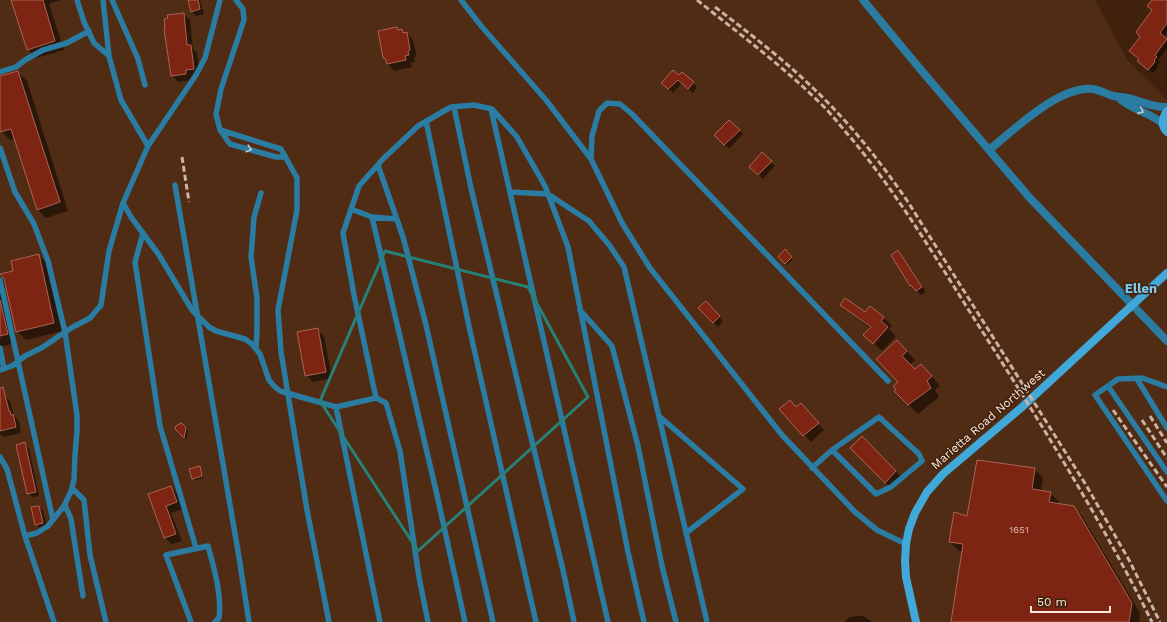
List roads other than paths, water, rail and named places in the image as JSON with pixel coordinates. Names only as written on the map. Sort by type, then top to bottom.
[{"type":"street","points":[[863,0],[920,70],[1029,197],[1167,341]]},
{"type":"street","points":[[989,150],[1050,101],[1075,91],[1093,89],[1119,98],[1128,98],[1161,107],[1167,107]]},
{"type":"street","points":[[1119,98],[1124,104],[1152,116],[1166,131]]},
{"type":"street","points":[[1166,131],[1164,117],[1167,111]]},
{"type":"street","name":"Marietta Road Northwest","points":[[916,622],[906,577],[904,560],[909,529],[914,513],[926,492],[943,474],[1021,408],[1166,274]]},
{"type":"lane","points":[[77,0],[84,22],[94,42],[109,56]]},
{"type":"lane","points":[[103,0],[109,56],[121,100],[148,146]]},
{"type":"lane","points":[[112,0],[138,59],[145,85]]},
{"type":"lane","points":[[0,348],[2,370],[90,318],[101,305],[108,251],[123,203],[148,146],[196,75],[205,58],[220,0]]},
{"type":"lane","points":[[236,0],[243,9],[244,20],[221,89],[216,114],[220,130],[230,144],[276,157],[285,157]]},
{"type":"lane","points":[[462,0],[482,27],[546,100],[591,159],[622,223],[650,268],[782,435],[855,512],[876,530],[906,544]]},
{"type":"lane","points":[[0,72],[16,67],[43,50],[67,43],[89,32]]},
{"type":"lane","points":[[591,159],[592,136],[599,111],[607,103],[620,104],[654,137],[888,381]]},
{"type":"lane","points":[[376,398],[354,295],[343,233],[359,186],[418,126],[426,121],[454,106],[474,105],[491,108],[517,137],[545,186],[568,248],[628,552],[644,622]]},
{"type":"lane","points":[[454,106],[471,188],[574,622]]},
{"type":"lane","points":[[491,108],[608,622]]},
{"type":"lane","points":[[426,121],[470,331],[536,622]]},
{"type":"lane","points":[[220,130],[281,149],[297,178],[297,210],[278,310],[281,352],[307,510],[329,622]]},
{"type":"lane","points":[[0,148],[15,192],[34,224],[48,261],[65,332],[77,415],[78,431],[74,480],[65,505],[48,526],[38,533],[26,536]]},
{"type":"lane","points":[[378,165],[403,237],[426,325],[493,622]]},
{"type":"lane","points":[[175,185],[249,622]]},
{"type":"lane","points":[[510,192],[548,194],[589,221],[610,246],[624,267],[707,622]]},
{"type":"lane","points":[[256,348],[257,298],[251,258],[254,217],[261,193]]},
{"type":"lane","points":[[123,203],[131,217],[159,255],[192,310],[209,327],[245,339],[256,348],[260,354],[269,380],[280,391],[336,407],[376,398],[386,403],[400,451],[419,577],[428,622]]},
{"type":"lane","points":[[351,209],[372,217],[396,219]]},
{"type":"lane","points":[[372,217],[435,488],[464,622]]},
{"type":"lane","points":[[143,233],[135,262],[160,426],[196,548]]},
{"type":"lane","points":[[0,280],[53,520]]},
{"type":"lane","points":[[580,310],[612,346],[638,446],[662,566],[676,622]]},
{"type":"lane","points":[[1167,387],[1142,378],[1118,379],[1095,395],[1167,501]]},
{"type":"lane","points":[[1137,379],[1167,428]]},
{"type":"lane","points":[[1108,386],[1167,472]]},
{"type":"lane","points":[[336,407],[380,622]]},
{"type":"lane","points":[[659,416],[743,489],[686,534]]},
{"type":"lane","points":[[812,468],[832,450],[879,417],[919,454],[922,461],[891,487],[876,494],[832,450]]},
{"type":"lane","points":[[0,457],[7,469],[26,536],[54,622]]},
{"type":"lane","points":[[72,488],[84,500],[90,555],[106,622]]},
{"type":"lane","points":[[65,505],[71,519],[83,596]]},
{"type":"lane","points":[[191,622],[166,555],[208,546],[221,610],[220,618],[215,622]]},
{"type":"railway","points":[[697,0],[797,81],[813,96],[851,138],[883,179],[926,243],[1064,463],[1110,541],[1152,622]]},
{"type":"railway","points":[[715,7],[778,56],[802,77],[839,114],[864,142],[908,202],[1086,485],[1129,560],[1160,622]]},
{"type":"railway","points":[[182,157],[189,202]]},
{"type":"railway","points":[[1113,410],[1167,487]]},
{"type":"railway","points":[[1150,416],[1167,443]]},
{"type":"railway","points":[[1142,420],[1167,458]]},
{"type":"district","name":"Ellen","points":[[1141,288]]}]
